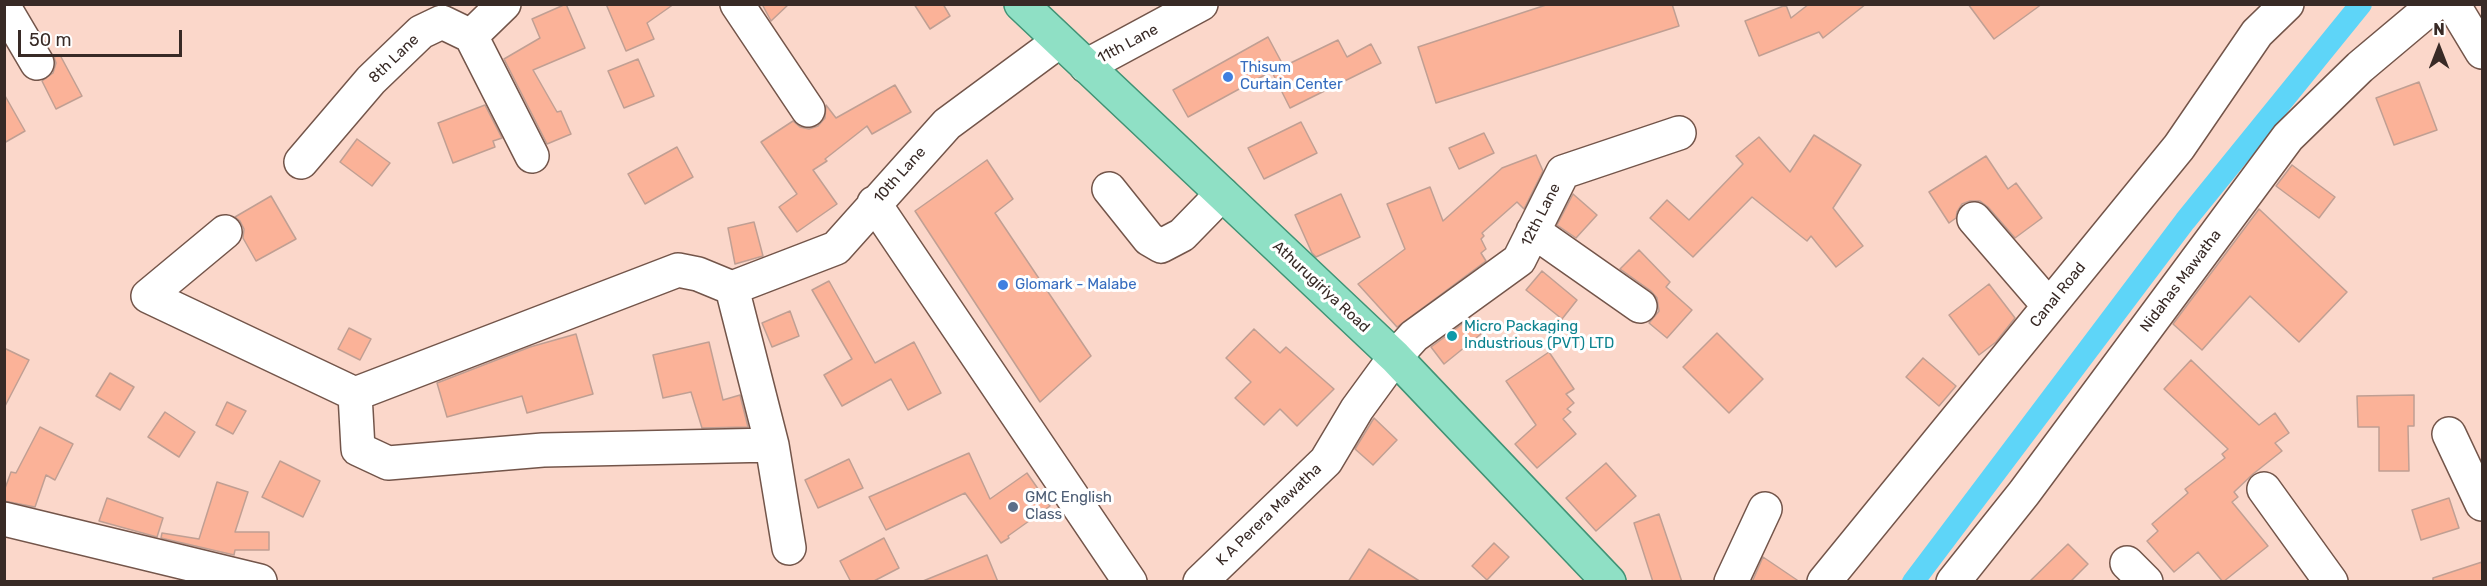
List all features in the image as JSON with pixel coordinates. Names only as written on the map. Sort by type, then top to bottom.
[{"type":"main road","name":"Athurugiriya Road","points":[[1021,4],[1058,42],[1395,357],[1609,582]]},
{"type":"street","points":[[504,4],[471,36],[532,156]]},
{"type":"street","points":[[737,4],[808,111]]},
{"type":"street","name":"11th Lane","points":[[1086,66],[1201,4]]},
{"type":"street","name":"Canal Road","points":[[1824,582],[2179,147],[2257,33],[2287,4]]},
{"type":"street","name":"Nidahas Mawatha","points":[[1953,582],[2024,493],[2288,136],[2360,67],[2435,4]]},
{"type":"street","points":[[2453,4],[2482,52]]},
{"type":"street","points":[[4,7],[37,63]]},
{"type":"street","name":"8th Lane","points":[[300,162],[370,80],[422,32],[442,22],[471,36]]},
{"type":"street","name":"10th Lane","points":[[732,288],[836,248],[947,123],[1058,42]]},
{"type":"street","name":"12th Lane","points":[[1395,357],[1414,336],[1519,260],[1563,172],[1679,133]]},
{"type":"street","points":[[1109,189],[1149,239],[1161,246],[1182,235],[1222,194]]},
{"type":"street","points":[[874,203],[1130,582]]},
{"type":"street","points":[[1974,219],[2049,306]]},
{"type":"street","points":[[1533,231],[1640,306]]},
{"type":"street","points":[[225,232],[148,296],[355,394],[678,270],[698,274],[732,288],[772,445],[789,548]]},
{"type":"street","name":"K A Perera Mawatha","points":[[1200,582],[1326,461],[1357,409],[1395,357]]},
{"type":"street","points":[[355,394],[358,449],[387,463],[543,450],[772,445]]},
{"type":"street","points":[[2448,434],[2482,504]]},
{"type":"street","points":[[2264,489],[2331,582]]},
{"type":"street","points":[[1731,582],[1764,508]]},
{"type":"street","points":[[4,519],[260,581]]},
{"type":"building","points":[[566,4],[585,48],[533,70],[557,112],[561,111],[571,134],[547,144],[504,59],[540,38],[532,19]]},
{"type":"building","points":[[606,4],[674,4],[647,23],[654,39],[626,51]]},
{"type":"building","points":[[762,4],[789,4],[771,21]]},
{"type":"building","points":[[914,4],[943,4],[950,16],[930,29]]},
{"type":"building","points":[[1549,4],[1672,4],[1679,26],[1436,103],[1418,47]]},
{"type":"building","points":[[1809,4],[1866,4],[1823,38],[1819,32],[1759,56],[1745,21],[1786,5],[1791,18]]},
{"type":"building","points":[[1968,4],[2042,4],[1994,39]]},
{"type":"building","name":"Thisum Curtain Center","points":[[1268,37],[1283,65],[1188,117],[1173,90]]},
{"type":"building","points":[[1338,40],[1347,57],[1371,44],[1381,63],[1290,108],[1272,72]]},
{"type":"building","points":[[60,55],[82,96],[56,109],[42,81],[53,73],[56,63],[54,57]]},
{"type":"building","points":[[638,59],[654,96],[624,108],[608,71]]},
{"type":"building","points":[[2419,82],[2437,130],[2394,145],[2376,98]]},
{"type":"building","points":[[895,85],[911,112],[872,134],[867,126],[825,159],[827,161],[813,170],[837,204],[797,232],[779,207],[797,194],[761,142],[793,121],[800,127],[809,129],[818,126],[825,118],[826,105],[836,118]]},
{"type":"building","points":[[4,94],[25,131],[4,143]]},
{"type":"building","points":[[485,105],[502,138],[493,141],[495,147],[453,163],[438,123]]},
{"type":"building","points":[[1301,122],[1317,153],[1264,179],[1248,148]]},
{"type":"building","points":[[1484,133],[1494,153],[1459,169],[1449,148]]},
{"type":"building","points":[[1814,135],[1861,165],[1833,208],[1863,246],[1836,267],[1811,236],[1807,241],[1752,197],[1693,257],[1650,218],[1667,200],[1689,220],[1743,164],[1736,156],[1759,137],[1790,172]]},
{"type":"building","points":[[357,139],[390,163],[372,186],[340,162]]},
{"type":"building","points":[[677,147],[693,177],[645,204],[628,174]]},
{"type":"building","points":[[1536,155],[1543,171],[1524,209],[1517,202],[1482,233],[1484,236],[1481,239],[1486,249],[1481,253],[1486,261],[1397,327],[1358,284],[1405,249],[1387,204],[1430,187],[1443,221],[1502,168]]},
{"type":"building","points":[[1986,156],[2008,189],[2016,183],[2042,218],[2015,238],[1980,201],[1962,204],[1956,218],[1949,223],[1929,192]]},
{"type":"building","name":"Glomark - Malabe","points":[[987,160],[1013,199],[995,213],[1091,356],[1040,402],[915,211]]},
{"type":"building","points":[[2292,165],[2335,197],[2319,218],[2276,186]]},
{"type":"building","points":[[1341,194],[1360,237],[1316,257],[1295,215]]},
{"type":"building","points":[[1573,194],[1597,215],[1576,238],[1557,225]]},
{"type":"building","points":[[271,196],[296,239],[256,261],[243,238],[244,229],[235,217]]},
{"type":"building","points":[[2259,209],[2347,292],[2299,342],[2250,296],[2202,350],[2173,324]]},
{"type":"building","points":[[754,222],[763,256],[735,264],[728,228]]},
{"type":"building","points":[[1639,250],[1670,282],[1666,287],[1692,310],[1667,338],[1649,323],[1659,311],[1657,298],[1651,291],[1620,269]]},
{"type":"building","points":[[1542,271],[1577,300],[1562,319],[1526,290]]},
{"type":"building","points":[[829,281],[875,363],[914,342],[941,393],[908,410],[891,379],[842,406],[824,375],[852,359],[812,290]]},
{"type":"building","points":[[1989,284],[2015,318],[1996,342],[1979,355],[1949,315]]},
{"type":"building","points":[[790,311],[799,336],[772,347],[762,323]]},
{"type":"building","name":"Micro Packaging Industrious (PVT) LTD","points":[[1469,319],[1481,334],[1444,364],[1431,347]]},
{"type":"building","points":[[349,328],[371,339],[360,360],[338,349]]},
{"type":"building","points":[[1254,329],[1280,353],[1286,347],[1334,389],[1297,426],[1280,409],[1264,425],[1235,398],[1251,382],[1226,358]]},
{"type":"building","points":[[1717,333],[1763,379],[1729,413],[1683,367]]},
{"type":"building","points":[[576,334],[593,394],[527,413],[522,396],[447,417],[437,383],[530,347]]},
{"type":"building","points":[[709,342],[723,400],[740,395],[748,427],[702,428],[691,392],[663,398],[653,355]]},
{"type":"building","points":[[4,348],[29,360],[4,408]]},
{"type":"building","points":[[1549,352],[1574,389],[1566,394],[1574,403],[1567,409],[1571,412],[1563,419],[1576,434],[1537,468],[1515,444],[1536,425],[1506,381]]},
{"type":"building","points":[[1923,358],[1956,386],[1939,406],[1906,377]]},
{"type":"building","points":[[2191,360],[2259,425],[2275,413],[2289,433],[2275,443],[2282,451],[2234,492],[2238,497],[2232,502],[2268,546],[2223,582],[2198,552],[2174,572],[2147,541],[2158,531],[2152,524],[2188,493],[2185,489],[2225,458],[2222,454],[2228,449],[2164,389]]},
{"type":"building","points":[[110,373],[134,387],[120,410],[96,396]]},
{"type":"building","points":[[2414,395],[2414,426],[2408,426],[2409,471],[2379,471],[2379,427],[2358,427],[2357,396]]},
{"type":"building","points":[[227,402],[246,411],[233,434],[216,425]]},
{"type":"building","points":[[165,412],[195,432],[179,457],[148,437]]},
{"type":"building","points":[[1374,418],[1397,440],[1373,465],[1355,449]]},
{"type":"building","points":[[40,427],[73,444],[55,480],[46,475],[35,507],[4,501],[4,491],[11,472],[16,473]]},
{"type":"building","points":[[969,453],[990,499],[1027,473],[1050,506],[1001,543],[965,493],[886,530],[869,497]]},
{"type":"building","points":[[849,459],[863,488],[818,508],[805,480]]},
{"type":"building","points":[[280,461],[320,481],[303,517],[262,497]]},
{"type":"building","points":[[1606,463],[1636,496],[1596,531],[1566,498]]},
{"type":"building","points":[[217,482],[248,492],[235,532],[269,532],[269,550],[235,550],[234,555],[161,538],[162,533],[199,539]]},
{"type":"building","points":[[107,498],[163,518],[157,537],[99,521]]},
{"type":"building","points":[[2449,498],[2459,528],[2421,540],[2412,510]]},
{"type":"building","points":[[1659,514],[1682,582],[1653,582],[1634,523]]},
{"type":"building","points":[[884,538],[899,568],[872,582],[851,582],[840,561]]},
{"type":"building","points":[[1494,543],[1509,557],[1487,580],[1472,566]]},
{"type":"building","points":[[2068,544],[2088,564],[2070,582],[2029,582]]},
{"type":"building","points":[[1369,549],[1421,582],[1348,582]]},
{"type":"building","points":[[987,555],[998,582],[923,582],[923,581]]},
{"type":"building","points":[[1763,557],[1800,582],[1752,582]]},
{"type":"building","points":[[2482,562],[2482,582],[2433,582],[2433,578]]},
{"type":"waterway","points":[[1913,582],[2185,221],[2361,4]]},
{"type":"place","name":"Thisum Curtain Center","points":[[1228,77]]},
{"type":"place","name":"Glomark - Malabe","points":[[1003,285]]},
{"type":"place","name":"Micro Packaging Industrious (PVT) LTD","points":[[1452,336]]},
{"type":"place","name":"GMC English Class","points":[[1013,507]]}]
